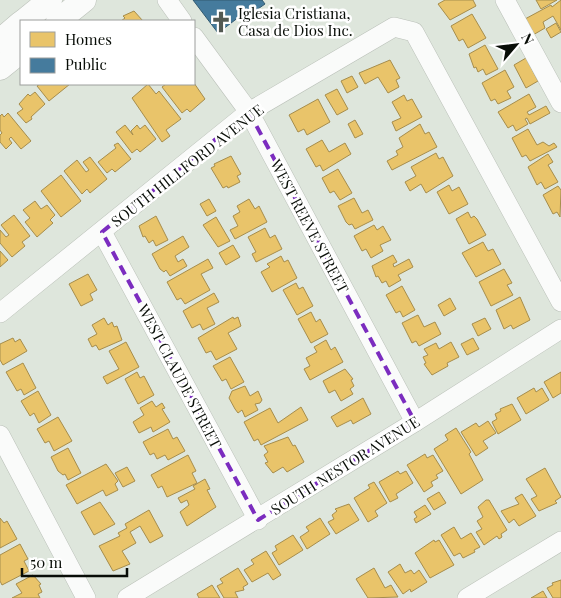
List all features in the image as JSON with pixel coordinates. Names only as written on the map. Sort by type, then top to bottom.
[{"type":"main road","points":[[25,20],[50,0]]},
{"type":"main road","points":[[59,20],[84,0]]},
{"type":"main road","points":[[0,41],[20,24]]},
{"type":"main road","points":[[0,68],[20,52]]},
{"type":"street","points":[[167,0],[181,20]]},
{"type":"street","points":[[505,0],[561,102]]},
{"type":"street","name":"SOUTH HILLFORD AVENUE","points":[[0,313],[249,112],[394,28],[414,32],[561,302]]},
{"type":"street","name":"WEST REEVE STREET","points":[[195,38],[249,112],[415,422]]},
{"type":"street","name":"WEST CLAUDE STREET","points":[[102,232],[258,520]]},
{"type":"street","name":"SOUTH NESTOR AVENUE","points":[[127,598],[258,520],[561,330]]},
{"type":"street","points":[[0,435],[86,598]]},
{"type":"street","points":[[467,598],[561,541]]},
{"type":"highlighted area","points":[[249,112],[415,422],[258,520],[102,232]]},
{"type":"building: Homes","points":[[445,0],[473,0],[476,6],[450,20],[438,4]]},
{"type":"building: Homes","points":[[536,0],[557,0],[541,9]]},
{"type":"building: Homes","points":[[561,0],[561,30],[553,16],[543,22],[545,28],[533,35],[525,19],[551,5],[552,7]]},
{"type":"building: Homes","points":[[134,11],[142,20],[122,20],[125,18],[123,16]]},
{"type":"building: Homes","points":[[472,14],[486,38],[468,48],[463,39],[459,41],[451,26]]},
{"type":"building: Homes","points":[[556,23],[561,32],[551,38],[546,29]]},
{"type":"building: Homes","points":[[485,45],[498,69],[486,75],[483,69],[478,72],[476,67],[474,68],[469,54]]},
{"type":"building: Homes","points":[[526,58],[538,81],[526,88],[514,65]]},
{"type":"building: Homes","points":[[390,60],[400,78],[396,80],[399,87],[388,93],[378,77],[365,84],[359,73]]},
{"type":"building: Homes","points":[[505,70],[514,87],[507,91],[511,98],[498,104],[495,99],[491,101],[482,83]]},
{"type":"building: Homes","points":[[352,76],[358,87],[347,93],[341,81]]},
{"type":"building: Homes","points":[[195,84],[205,99],[190,112],[187,109],[182,113],[162,87],[165,85]]},
{"type":"building: Homes","points":[[38,85],[69,85],[49,101],[37,86]]},
{"type":"building: Homes","points":[[147,85],[156,94],[159,91],[181,119],[166,130],[170,136],[162,142],[132,98]]},
{"type":"building: Homes","points":[[337,89],[348,109],[337,115],[325,95]]},
{"type":"building: Homes","points":[[35,92],[45,104],[26,123],[17,113],[23,109],[19,104],[28,94],[30,96]]},
{"type":"building: Homes","points":[[529,94],[536,107],[527,112],[529,115],[546,106],[550,113],[530,124],[527,118],[525,119],[528,124],[516,131],[513,125],[508,128],[498,112]]},
{"type":"building: Homes","points":[[404,95],[407,101],[412,99],[422,117],[396,131],[392,122],[401,118],[392,102]]},
{"type":"building: Homes","points":[[318,99],[330,122],[307,135],[304,129],[298,132],[289,115]]},
{"type":"building: Homes","points":[[8,113],[31,141],[21,149],[11,137],[9,139],[12,143],[6,149],[0,142],[0,135],[2,133],[0,130],[0,116],[2,114],[4,117]]},
{"type":"building: Homes","points":[[355,120],[363,134],[355,138],[348,124]]},
{"type":"building: Homes","points":[[420,124],[425,134],[429,132],[437,147],[392,170],[387,161],[398,155],[396,151],[403,147],[399,138]]},
{"type":"building: Homes","points":[[125,125],[133,135],[131,131],[137,125],[140,129],[145,125],[156,139],[140,152],[137,149],[132,153],[116,132]]},
{"type":"building: Homes","points":[[528,129],[537,145],[543,142],[549,146],[554,143],[557,147],[530,161],[526,155],[522,157],[512,138]]},
{"type":"building: Homes","points":[[322,140],[329,152],[345,143],[351,154],[323,171],[320,165],[316,167],[306,149]]},
{"type":"building: Homes","points":[[118,143],[131,159],[115,172],[112,169],[107,173],[98,162],[116,148],[114,145]]},
{"type":"building: Homes","points":[[436,153],[439,159],[443,157],[453,176],[426,193],[421,184],[410,191],[405,182],[416,176],[411,167]]},
{"type":"building: Homes","points":[[548,154],[553,162],[548,165],[558,182],[545,189],[541,182],[537,185],[528,167]]},
{"type":"building: Homes","points":[[231,156],[241,174],[237,176],[240,182],[228,188],[227,186],[223,188],[211,168],[215,166],[214,164]]},
{"type":"building: Homes","points":[[90,157],[107,179],[90,193],[87,189],[82,194],[64,171],[77,160],[86,172],[89,170],[83,162]]},
{"type":"building: Homes","points":[[338,169],[352,193],[340,200],[334,191],[330,193],[322,178]]},
{"type":"building: Homes","points":[[61,175],[81,201],[61,217],[41,191]]},
{"type":"building: Homes","points":[[449,185],[452,191],[459,187],[468,204],[449,214],[437,192]]},
{"type":"building: Homes","points":[[558,186],[561,190],[560,217],[557,212],[553,214],[543,195]]},
{"type":"building: Homes","points":[[354,198],[362,213],[368,210],[373,220],[355,229],[352,224],[349,225],[346,222],[338,206]]},
{"type":"building: Homes","points":[[209,199],[216,211],[207,216],[200,204]]},
{"type":"building: Homes","points":[[249,199],[255,209],[259,206],[267,222],[235,239],[230,230],[238,226],[233,216],[240,212],[237,206]]},
{"type":"building: Homes","points":[[35,201],[41,209],[47,205],[55,215],[50,220],[53,223],[37,237],[25,222],[30,218],[23,210]]},
{"type":"building: Homes","points":[[468,212],[471,218],[474,216],[477,219],[486,235],[469,244],[456,219]]},
{"type":"building: Homes","points":[[14,215],[30,236],[22,242],[25,246],[12,257],[0,243],[0,230],[6,237],[9,235],[1,225]]},
{"type":"building: Homes","points":[[156,216],[168,240],[156,246],[153,240],[149,243],[145,236],[143,237],[139,226]]},
{"type":"building: Homes","points":[[216,217],[230,241],[218,247],[203,225]]},
{"type":"building: Homes","points":[[374,225],[377,230],[383,226],[391,240],[380,245],[383,251],[371,258],[366,249],[362,251],[354,236]]},
{"type":"building: Homes","points":[[265,228],[270,238],[275,235],[282,249],[256,262],[252,254],[256,252],[248,237]]},
{"type":"building: Homes","points":[[183,236],[189,247],[175,256],[178,262],[183,259],[187,266],[170,276],[166,270],[164,272],[160,269],[152,254]]},
{"type":"building: Homes","points":[[483,242],[488,251],[493,249],[501,264],[476,277],[462,253]]},
{"type":"building: Homes","points":[[233,245],[240,257],[226,265],[219,253]]},
{"type":"building: Homes","points":[[0,251],[8,260],[0,267]]},
{"type":"building: Homes","points":[[393,255],[397,262],[393,264],[394,267],[409,259],[413,267],[398,275],[401,280],[389,287],[386,281],[382,283],[378,276],[376,277],[372,266]]},
{"type":"building: Homes","points":[[281,256],[284,262],[288,260],[297,278],[272,292],[261,272],[270,267],[267,264]]},
{"type":"building: Homes","points":[[208,259],[213,268],[201,274],[210,290],[185,304],[181,298],[177,300],[167,282]]},
{"type":"building: Homes","points":[[504,269],[512,283],[507,285],[513,295],[491,306],[479,282]]},
{"type":"building: Homes","points":[[88,274],[97,290],[90,294],[93,300],[81,306],[69,284]]},
{"type":"building: Homes","points":[[296,283],[299,289],[303,287],[313,306],[297,315],[283,290]]},
{"type":"building: Homes","points":[[402,286],[415,310],[403,317],[400,311],[396,313],[386,295]]},
{"type":"building: Homes","points":[[214,293],[219,302],[207,308],[215,324],[203,330],[200,324],[192,328],[183,311]]},
{"type":"building: Homes","points":[[520,297],[530,320],[513,329],[511,325],[504,329],[496,310]]},
{"type":"building: Homes","points":[[450,298],[456,309],[444,316],[438,305]]},
{"type":"building: Homes","points":[[311,312],[316,322],[320,319],[328,334],[311,343],[298,319]]},
{"type":"building: Homes","points":[[418,315],[424,327],[435,322],[441,334],[419,346],[416,341],[412,343],[402,323]]},
{"type":"building: Homes","points":[[233,317],[234,319],[238,317],[241,326],[228,333],[237,349],[216,360],[211,351],[206,353],[198,338]]},
{"type":"building: Homes","points":[[104,318],[108,325],[112,322],[114,327],[117,326],[122,340],[99,350],[96,345],[92,347],[88,339],[97,334],[92,325]]},
{"type":"building: Homes","points":[[485,318],[491,329],[478,336],[472,324]]},
{"type":"building: Homes","points":[[13,338],[15,342],[20,339],[27,351],[3,365],[0,360],[0,344]]},
{"type":"building: Homes","points":[[473,338],[479,349],[467,355],[461,344]]},
{"type":"building: Homes","points":[[326,340],[331,350],[335,347],[343,362],[310,380],[304,369],[310,366],[306,358],[317,352],[314,347]]},
{"type":"building: Homes","points":[[126,342],[139,367],[107,384],[103,377],[119,369],[109,351]]},
{"type":"building: Homes","points":[[451,342],[459,357],[447,363],[448,366],[432,375],[424,364],[426,363],[423,357],[428,355],[424,349],[436,343],[439,349]]},
{"type":"building: Homes","points":[[230,357],[244,382],[231,389],[226,379],[222,381],[213,366]]},
{"type":"building: Homes","points":[[23,363],[36,388],[24,395],[21,389],[17,391],[6,372]]},
{"type":"building: Homes","points":[[345,369],[353,379],[351,380],[354,386],[350,389],[353,394],[341,401],[335,390],[329,393],[323,381]]},
{"type":"building: Homes","points":[[137,372],[140,378],[144,376],[154,395],[138,404],[125,379]]},
{"type":"building: Homes","points":[[561,372],[561,393],[553,398],[544,382]]},
{"type":"building: Homes","points":[[245,386],[250,396],[258,391],[262,400],[260,403],[255,404],[258,410],[245,417],[242,410],[238,413],[229,398],[232,391]]},
{"type":"building: Homes","points":[[534,388],[536,392],[542,388],[549,400],[526,414],[517,398]]},
{"type":"building: Homes","points":[[38,391],[51,415],[39,423],[34,413],[30,416],[21,401]]},
{"type":"building: Homes","points":[[363,398],[371,414],[353,424],[351,420],[337,427],[331,417]]},
{"type":"building: Homes","points":[[152,401],[156,407],[162,403],[165,408],[162,409],[170,422],[153,432],[151,427],[139,433],[133,422],[144,415],[140,408]]},
{"type":"building: Homes","points":[[512,404],[521,420],[498,434],[492,422],[497,419],[495,414],[501,411],[500,409]]},
{"type":"building: Homes","points":[[301,407],[308,420],[261,445],[258,439],[254,441],[244,422],[270,408],[278,423]]},
{"type":"building: Homes","points":[[58,417],[72,441],[54,451],[49,441],[45,443],[37,429]]},
{"type":"building: Homes","points":[[488,421],[496,433],[483,441],[488,448],[476,456],[461,432],[476,423],[479,427]]},
{"type":"building: Homes","points":[[456,428],[471,452],[469,454],[483,480],[461,494],[434,449],[448,440],[445,435]]},
{"type":"building: Homes","points":[[168,429],[173,439],[177,437],[185,451],[168,460],[165,455],[157,459],[154,453],[150,455],[143,442]]},
{"type":"building: Homes","points":[[288,437],[293,446],[295,445],[304,462],[287,472],[283,467],[273,473],[265,463],[268,462],[264,455],[268,452],[264,446]]},
{"type":"building: Homes","points":[[68,448],[81,473],[68,480],[65,474],[63,475],[58,471],[51,457]]},
{"type":"building: Homes","points":[[425,454],[427,458],[433,455],[443,471],[436,475],[438,478],[431,482],[433,486],[424,492],[407,465]]},
{"type":"building: Homes","points":[[188,455],[196,471],[192,473],[197,483],[167,497],[162,486],[158,488],[151,475]]},
{"type":"building: Homes","points":[[106,464],[118,481],[115,484],[118,490],[106,496],[103,490],[77,504],[66,485]]},
{"type":"building: Homes","points":[[127,467],[135,481],[123,487],[115,473]]},
{"type":"building: Homes","points":[[545,468],[561,497],[555,501],[557,503],[539,511],[531,499],[537,496],[526,479]]},
{"type":"building: Homes","points":[[398,471],[400,474],[406,471],[413,483],[396,494],[398,498],[390,502],[379,482]]},
{"type":"building: Homes","points":[[205,479],[210,489],[207,490],[216,507],[187,526],[180,512],[189,505],[187,500],[181,503],[178,498],[195,489],[193,486]]},
{"type":"building: Homes","points":[[374,482],[387,503],[375,511],[378,516],[368,522],[354,498],[370,488],[368,485]]},
{"type":"building: Homes","points":[[439,492],[446,503],[434,510],[427,499]]},
{"type":"building: Homes","points":[[522,494],[536,516],[519,526],[514,519],[509,523],[501,511],[519,504],[515,498]]},
{"type":"building: Homes","points":[[486,500],[489,500],[507,530],[501,534],[502,537],[499,539],[497,536],[484,545],[476,532],[482,529],[477,521],[483,517],[478,507]]},
{"type":"building: Homes","points":[[100,502],[115,524],[94,535],[81,512]]},
{"type":"building: Homes","points":[[349,504],[359,520],[336,534],[328,522],[334,519],[332,515],[337,511],[335,509]]},
{"type":"building: Homes","points":[[425,505],[431,514],[416,523],[414,519],[417,517],[414,512]]},
{"type":"building: Homes","points":[[149,510],[163,536],[150,543],[140,526],[130,532],[136,543],[122,551],[130,564],[113,571],[99,546],[120,536],[118,533],[127,528],[125,524]]},
{"type":"building: Homes","points":[[0,518],[4,523],[7,521],[17,539],[0,548]]},
{"type":"building: Homes","points":[[320,518],[330,534],[307,549],[300,537],[309,531],[306,527]]},
{"type":"building: Homes","points":[[454,527],[461,539],[471,533],[480,547],[463,558],[460,553],[454,556],[441,535]]},
{"type":"building: Homes","points":[[293,535],[303,550],[279,565],[272,553],[277,550],[275,546]]},
{"type":"building: Homes","points":[[434,540],[435,542],[439,540],[454,565],[430,578],[415,553]]},
{"type":"building: Homes","points":[[20,544],[28,559],[24,561],[29,571],[2,585],[0,581],[0,555]]},
{"type":"building: Homes","points":[[266,551],[281,575],[273,580],[268,573],[252,582],[244,570],[254,564],[251,560]]},
{"type":"building: Homes","points":[[400,564],[405,573],[411,570],[414,574],[419,570],[427,582],[411,592],[410,589],[403,594],[388,572]]},
{"type":"building: Homes","points":[[238,568],[248,584],[243,587],[244,590],[235,592],[238,598],[224,598],[217,586],[223,583],[220,579]]},
{"type":"building: Homes","points":[[374,568],[385,588],[391,585],[398,597],[368,598],[356,579]]},
{"type":"building: Homes","points":[[33,575],[41,584],[39,585],[42,592],[38,594],[40,598],[12,598],[22,593],[16,584]]},
{"type":"building: Homes","points":[[561,580],[561,598],[553,598],[547,588],[553,585],[552,583]]},
{"type":"building: Homes","points":[[212,585],[220,598],[199,598],[197,594]]},
{"type":"building: Homes","points":[[543,591],[547,598],[531,598]]},
{"type":"building: Public","name":"Iglesia Cristiana, Casa de Dios Inc.","points":[[193,0],[262,0],[265,4],[255,11],[252,7],[218,33]]},
{"type":"place","name":"Iglesia Cristiana, Casa de Dios Inc.","points":[[221,22]]}]
